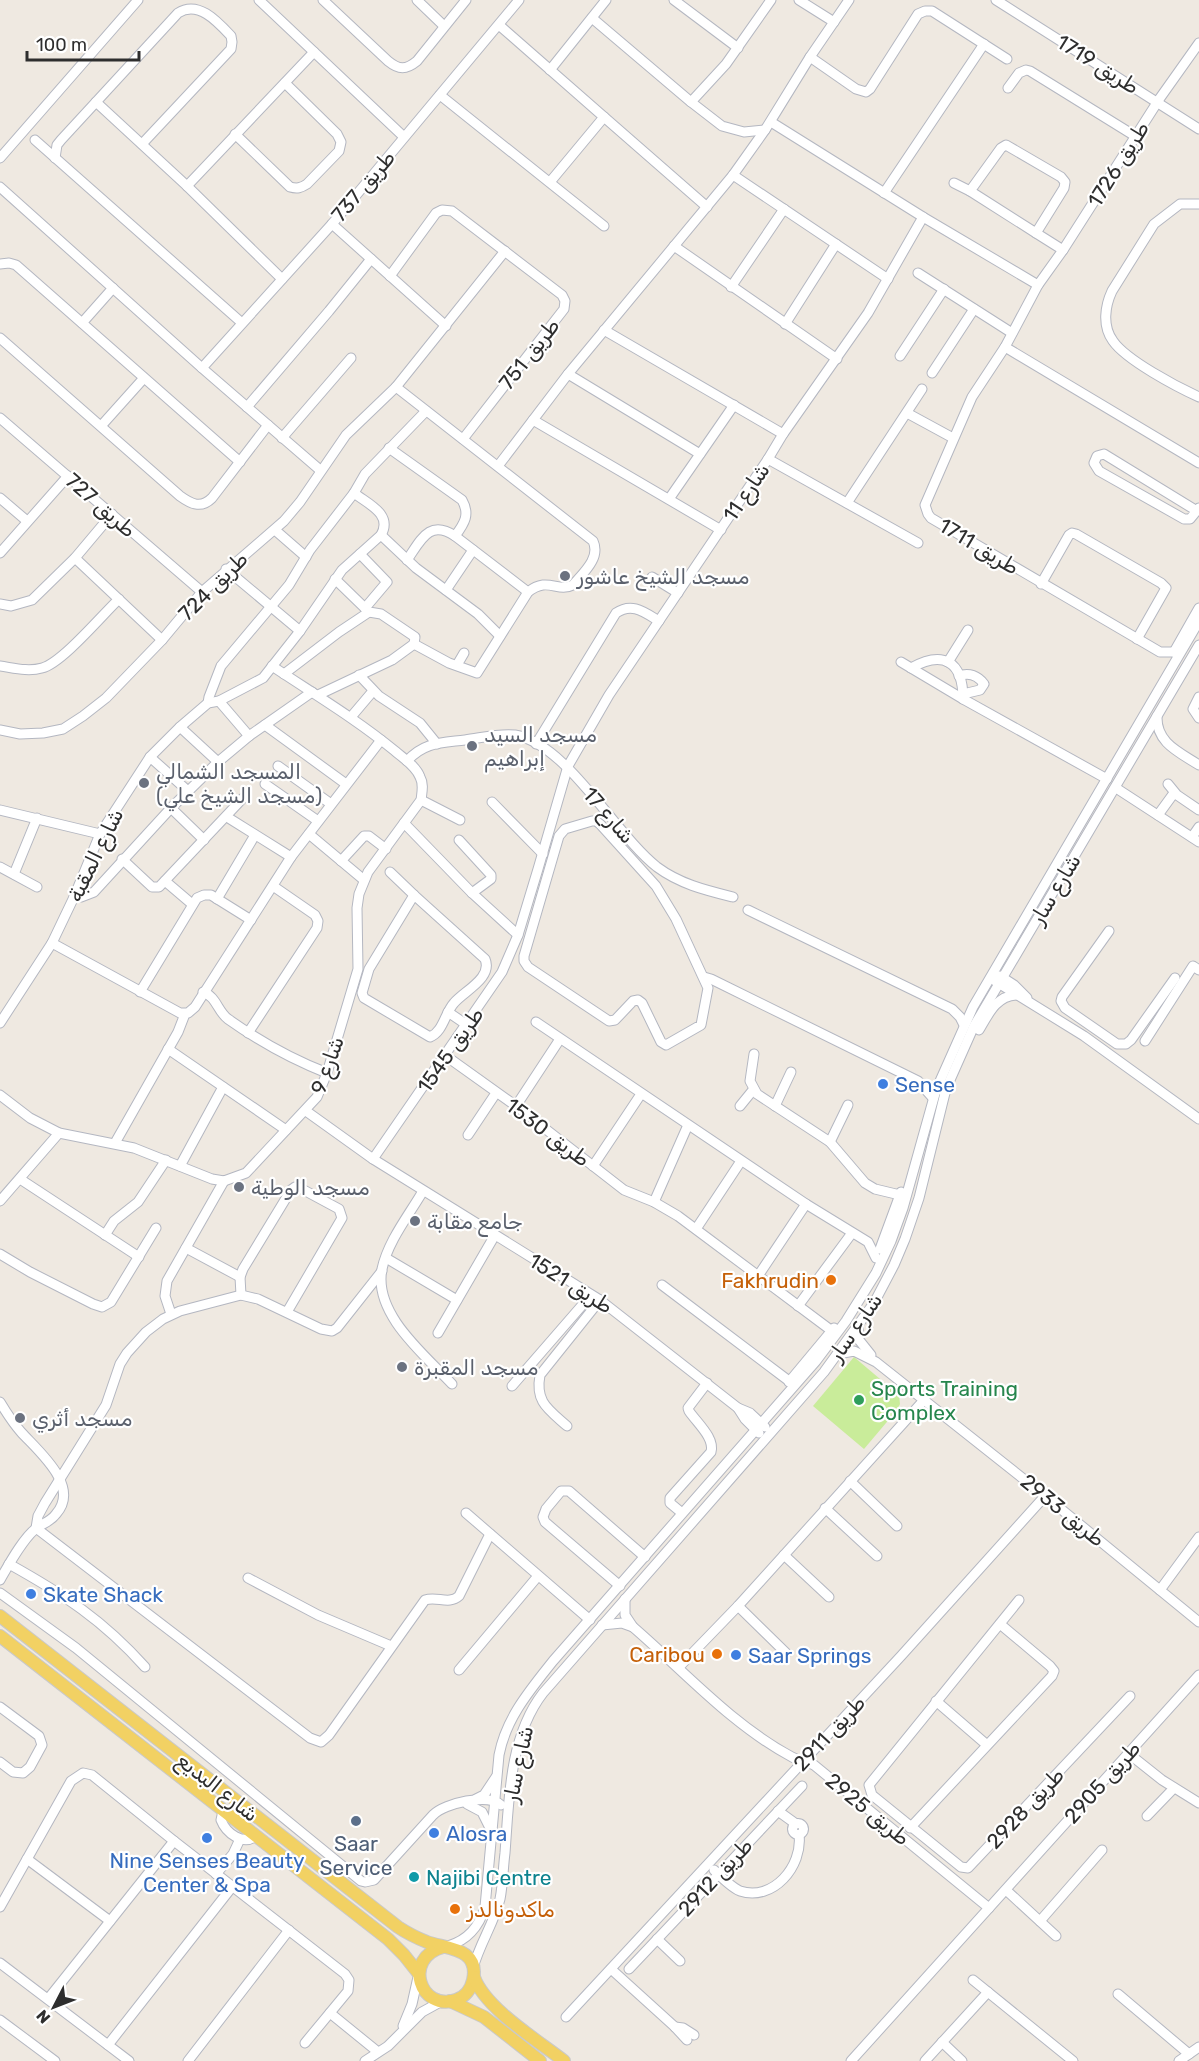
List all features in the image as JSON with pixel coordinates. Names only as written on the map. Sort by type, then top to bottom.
[{"type":"main road","name":"شارع البديع","points":[[0,1616],[398,1927],[420,1939],[445,1946]]},
{"type":"main road","name":"شارع البديع","points":[[0,1636],[388,1939],[419,1974]]},
{"type":"main road","points":[[540,2061],[484,2017],[433,1998],[425,1992],[420,1984],[419,1974],[420,1966],[428,1953],[445,1946],[464,1953],[474,1972],[478,1988],[493,2005],[564,2061]]},
{"type":"main road","points":[[446,2001],[459,1999],[466,1993],[472,1986],[474,1972]]},
{"type":"street","points":[[0,158],[138,0]]},
{"type":"street","points":[[259,0],[404,137]]},
{"type":"street","points":[[323,0],[394,67],[402,69],[410,67],[417,61],[466,0]]},
{"type":"street","points":[[417,0],[444,26]]},
{"type":"street","name":"طريق 737","points":[[202,368],[332,224],[519,0]]},
{"type":"street","points":[[550,70],[606,0]]},
{"type":"street","points":[[674,0],[738,48]]},
{"type":"street","points":[[691,102],[718,75],[771,0]]},
{"type":"street","points":[[798,0],[834,22]]},
{"type":"street","points":[[498,466],[568,374],[733,175],[768,126],[810,57],[849,0]]},
{"type":"street","name":"طريق 1719","points":[[996,0],[1199,129]]},
{"type":"street","points":[[55,158],[57,145],[184,7],[192,4],[200,6],[231,36],[231,49],[142,144]]},
{"type":"street","points":[[810,57],[856,89],[866,92],[913,20],[918,14],[932,11],[1007,59]]},
{"type":"street","points":[[592,18],[722,126],[744,132],[768,126],[1038,285]]},
{"type":"street","points":[[499,25],[707,207]]},
{"type":"street","name":"طريق 1726","points":[[1038,285],[1063,250],[1157,102],[1199,43]]},
{"type":"street","points":[[884,193],[984,44]]},
{"type":"street","points":[[187,186],[314,52]]},
{"type":"street","points":[[1008,88],[1019,74],[1026,70],[1030,71],[1135,136]]},
{"type":"street","points":[[235,135],[290,187],[296,189],[307,184],[339,152],[341,142],[337,134],[285,83]]},
{"type":"street","points":[[440,95],[604,225]]},
{"type":"street","points":[[96,102],[187,186],[282,279]]},
{"type":"street","points":[[550,182],[604,117]]},
{"type":"street","points":[[35,140],[242,323]]},
{"type":"street","points":[[970,191],[1006,144],[1061,177],[1065,185],[1036,233]]},
{"type":"street","points":[[733,175],[888,279]]},
{"type":"street","points":[[954,183],[1063,250]]},
{"type":"street","points":[[0,187],[320,470]]},
{"type":"street","points":[[1199,204],[1180,204],[1154,224],[1112,291],[1107,301],[1105,314],[1113,342],[1127,355],[1199,398]]},
{"type":"street","points":[[731,287],[784,209]]},
{"type":"street","name":"طريق 751","points":[[390,276],[436,213],[442,210],[452,211],[562,295],[565,302],[564,309],[463,439]]},
{"type":"street","name":"شارع 11","points":[[568,766],[603,704],[783,434],[837,359],[888,279],[923,217]]},
{"type":"street","points":[[332,224],[446,326]]},
{"type":"street","points":[[784,324],[836,244]]},
{"type":"street","points":[[674,246],[837,359]]},
{"type":"street","points":[[414,644],[475,673],[480,670],[528,592],[540,585],[548,584],[568,588],[596,556],[593,541],[396,387],[505,251]]},
{"type":"street","points":[[247,407],[371,259]]},
{"type":"street","points":[[0,264],[16,265],[240,462]]},
{"type":"street","points":[[918,273],[1012,333]]},
{"type":"street","name":"طريق 1711","points":[[1038,285],[1005,347],[972,397],[925,502],[925,509],[928,514],[1041,584],[1160,652],[1174,652]]},
{"type":"street","points":[[82,323],[113,288]]},
{"type":"street","points":[[900,356],[944,289]]},
{"type":"street","points":[[932,373],[974,309]]},
{"type":"street","points":[[604,330],[783,434]]},
{"type":"street","points":[[0,338],[180,496],[196,505],[208,502],[268,425]]},
{"type":"street","points":[[1005,347],[1199,463]]},
{"type":"street","points":[[282,438],[351,358]]},
{"type":"street","points":[[568,374],[700,454]]},
{"type":"street","points":[[100,426],[144,378]]},
{"type":"street","name":"طريق 724","points":[[0,730],[20,734],[63,729],[106,698],[162,640],[202,592],[226,569],[275,530],[296,507],[346,435],[396,387]]},
{"type":"street","points":[[847,503],[922,389]]},
{"type":"street","points":[[669,500],[734,405]]},
{"type":"street","points":[[354,493],[385,519],[385,528],[381,535],[335,579],[300,631],[257,682],[219,701],[208,703],[221,666],[289,585],[365,474],[426,411]]},
{"type":"street","points":[[907,413],[953,438]]},
{"type":"street","name":"طريق 727","points":[[0,418],[202,592]]},
{"type":"street","points":[[534,420],[721,530]]},
{"type":"street","points":[[389,448],[462,500],[467,514],[465,522],[455,536]]},
{"type":"street","points":[[1104,454],[1198,510],[1190,519],[1184,519],[1099,471],[1094,464],[1097,456],[1104,454]]},
{"type":"street","points":[[768,459],[918,543]]},
{"type":"street","points":[[0,553],[68,476]]},
{"type":"street","points":[[0,498],[27,521]]},
{"type":"street","points":[[0,604],[12,606],[32,600],[75,558],[112,514]]},
{"type":"street","points":[[407,560],[430,531],[442,528],[528,592]]},
{"type":"street","points":[[275,530],[306,557]]},
{"type":"street","points":[[1041,584],[1069,535],[1076,534],[1166,588],[1137,639]]},
{"type":"street","points":[[381,535],[407,560],[473,609],[500,636]]},
{"type":"street","points":[[446,590],[473,550]]},
{"type":"street","points":[[284,674],[367,610],[387,582],[360,554]]},
{"type":"street","points":[[75,558],[162,640]]},
{"type":"street","points":[[226,569],[300,631]]},
{"type":"street","points":[[652,577],[678,593]]},
{"type":"street","points":[[335,579],[367,610],[381,614],[414,637],[414,644]]},
{"type":"street","points":[[0,666],[30,670],[45,668],[59,658],[119,599]]},
{"type":"street","points":[[536,744],[616,613],[628,607],[635,608],[659,621]]},
{"type":"street","points":[[1154,697],[1156,684],[1199,608]]},
{"type":"street","name":"شارع سار","points":[[445,1946],[458,1943],[467,1937],[482,1918],[486,1901],[501,1748],[515,1712],[532,1687],[792,1384],[836,1336],[876,1273],[898,1222],[933,1098],[964,1025],[1199,621]]},
{"type":"street","points":[[948,662],[968,630]]},
{"type":"street","points":[[74,897],[94,892],[171,808],[218,762],[249,736],[315,693],[392,660],[414,644]]},
{"type":"street","name":"شارع سار","points":[[474,1972],[480,1945],[492,1922],[500,1898],[508,1812],[519,1747],[531,1711],[543,1693],[838,1354],[881,1291],[905,1239],[919,1198],[941,1107],[965,1044],[1199,645]]},
{"type":"street","points":[[1160,652],[1166,666]]},
{"type":"street","points":[[457,665],[464,653]]},
{"type":"street","points":[[911,668],[930,659],[948,662],[959,676],[963,697]]},
{"type":"street","points":[[901,662],[1107,779]]},
{"type":"street","points":[[272,666],[351,717],[407,761],[420,777],[423,788],[421,800],[460,820]]},
{"type":"street","points":[[359,675],[373,691],[420,723],[437,744]]},
{"type":"street","points":[[959,676],[972,675],[984,684],[980,690],[963,697]]},
{"type":"street","points":[[351,717],[373,691]]},
{"type":"street","points":[[1199,697],[1193,709],[1199,718]]},
{"type":"street","points":[[219,701],[249,736]]},
{"type":"street","name":"شارع المقبة","points":[[0,1023],[52,943],[100,834],[150,757],[208,703]]},
{"type":"street","points":[[1157,716],[1158,732],[1165,742],[1199,765]]},
{"type":"street","points":[[264,725],[346,784]]},
{"type":"street","points":[[180,727],[218,762]]},
{"type":"street","name":"شارع 17","points":[[407,761],[421,748],[437,744],[508,735],[523,737],[568,766],[620,831],[657,866],[685,884],[733,897]]},
{"type":"street","points":[[115,1143],[185,1014],[192,1011],[291,857],[381,740]]},
{"type":"street","points":[[1138,748],[1153,741],[1165,742]]},
{"type":"street","points":[[150,757],[188,791]]},
{"type":"street","points":[[278,766],[331,804]]},
{"type":"street","name":"طريق 1545","points":[[373,1160],[502,972],[518,935],[568,766]]},
{"type":"street","points":[[265,784],[318,821]]},
{"type":"street","points":[[1168,784],[1174,793],[1199,810]]},
{"type":"street","points":[[1116,788],[1196,840],[1199,827]]},
{"type":"street","points":[[1158,815],[1174,793]]},
{"type":"street","points":[[122,859],[152,887],[159,887],[243,798]]},
{"type":"street","name":"شارع 9","points":[[224,1181],[238,1178],[246,1173],[317,1097],[327,1073],[358,969],[357,908],[359,894],[364,880],[421,800]]},
{"type":"street","points":[[492,802],[543,854]]},
{"type":"street","points":[[171,808],[204,840]]},
{"type":"street","points":[[0,810],[100,834]]},
{"type":"street","points":[[227,817],[291,857]]},
{"type":"street","points":[[14,874],[36,818]]},
{"type":"street","points":[[704,977],[708,988],[701,1025],[666,1045],[661,1042],[642,1003],[638,1000],[633,1001],[615,1020],[609,1021],[528,967],[524,956],[561,831],[592,821],[600,824],[656,886],[676,919],[704,977],[918,1081],[933,1098]]},
{"type":"street","points":[[405,823],[472,893],[518,935]]},
{"type":"street","points":[[309,834],[364,880]]},
{"type":"street","points":[[217,899],[255,835]]},
{"type":"street","points":[[341,861],[364,836],[369,836],[386,849]]},
{"type":"street","points":[[459,840],[491,875],[491,879],[472,893]]},
{"type":"street","points":[[0,867],[37,887]]},
{"type":"street","points":[[390,872],[485,959],[486,969],[472,988],[455,1001],[436,1034],[426,1037],[364,998],[362,993],[369,969],[414,895]]},
{"type":"street","points":[[165,881],[192,904]]},
{"type":"street","points":[[248,1033],[317,928],[318,921],[315,915],[273,886]]},
{"type":"street","points":[[140,992],[197,898],[211,895],[250,920]]},
{"type":"street","points":[[748,910],[952,1010],[960,1017],[964,1025]]},
{"type":"street","points":[[1109,931],[1061,1001],[1065,1008],[1118,1044],[1126,1044],[1175,978]]},
{"type":"street","points":[[52,943],[185,1014]]},
{"type":"street","points":[[1145,1041],[1196,968],[1199,956]]},
{"type":"street","points":[[992,975],[1020,990],[1030,1002]]},
{"type":"street","points":[[1002,981],[1016,995],[1084,1036],[1199,1119]]},
{"type":"street","points":[[203,992],[214,999],[222,1014],[248,1033],[286,1055],[327,1073]]},
{"type":"street","points":[[464,994],[478,1009]]},
{"type":"street","points":[[965,1044],[974,1036],[998,1002],[1016,995]]},
{"type":"street","points":[[952,1010],[973,1007]]},
{"type":"street","points":[[448,1012],[467,1025]]},
{"type":"street","points":[[536,1022],[741,1161],[868,1242],[876,1258]]},
{"type":"street","points":[[1084,1036],[1091,1026]]},
{"type":"street","points":[[516,1106],[560,1039]]},
{"type":"street","points":[[168,1049],[286,1130]]},
{"type":"street","points":[[753,1054],[750,1082],[753,1090],[830,1142],[865,1183],[875,1189],[900,1195]]},
{"type":"street","name":"طريق 1530","points":[[446,1056],[516,1106],[624,1190],[654,1202],[696,1229],[832,1331]]},
{"type":"street","points":[[776,1106],[791,1072]]},
{"type":"street","points":[[918,1081],[932,1080],[942,1073]]},
{"type":"street","points":[[180,1166],[223,1087]]},
{"type":"street","points":[[740,1106],[753,1090]]},
{"type":"street","points":[[468,1135],[496,1093]]},
{"type":"street","points":[[593,1166],[641,1094]]},
{"type":"street","points":[[0,1095],[30,1118],[59,1133],[115,1143],[166,1160],[212,1179],[224,1181],[167,1281],[165,1296],[171,1314]]},
{"type":"street","points":[[830,1142],[848,1105]]},
{"type":"street","name":"طريق 1521","points":[[306,1111],[373,1160],[600,1300],[738,1408],[750,1413],[758,1426],[768,1435]]},
{"type":"street","points":[[654,1202],[687,1125]]},
{"type":"street","points":[[0,1201],[59,1133]]},
{"type":"street","points":[[662,1285],[792,1384],[854,1299],[886,1237],[909,1164],[917,1155]]},
{"type":"street","points":[[105,1235],[114,1221],[138,1202],[166,1160]]},
{"type":"street","points":[[696,1229],[741,1161]]},
{"type":"street","points":[[20,1179],[139,1257]]},
{"type":"street","points":[[241,1295],[240,1277],[243,1269],[291,1190],[295,1187],[300,1188],[339,1209],[342,1218],[287,1312]]},
{"type":"street","points":[[423,1191],[386,1258],[382,1271],[383,1295],[392,1318],[452,1384]]},
{"type":"street","points":[[758,1276],[806,1204]]},
{"type":"street","points":[[0,1254],[30,1272],[102,1307],[111,1302],[156,1228]]},
{"type":"street","points":[[798,1306],[852,1233]]},
{"type":"street","points":[[438,1333],[495,1235]]},
{"type":"street","points":[[868,1242],[879,1241],[886,1237]]},
{"type":"street","points":[[186,1248],[240,1277]]},
{"type":"street","points":[[386,1258],[457,1300]]},
{"type":"street","points":[[0,1580],[36,1528],[41,1510],[106,1405],[120,1364],[146,1332],[171,1314],[241,1295],[258,1299],[321,1329],[332,1331],[337,1328],[382,1271]]},
{"type":"street","points":[[512,1386],[591,1295]]},
{"type":"street","points":[[567,1426],[542,1402],[537,1389],[540,1375],[600,1300]]},
{"type":"street","name":"طريق 2933","points":[[858,1327],[861,1343],[876,1362]]},
{"type":"street","name":"طريق 2933","points":[[838,1354],[854,1351],[876,1362],[1199,1622]]},
{"type":"street","points":[[682,1513],[670,1503],[670,1498],[713,1448],[688,1408],[707,1383]]},
{"type":"street","points":[[679,1667],[738,1606],[925,1400]]},
{"type":"street","points":[[0,1402],[22,1433],[53,1466],[60,1480],[63,1498],[61,1508],[49,1522],[36,1528]]},
{"type":"street","points":[[850,1481],[897,1526]]},
{"type":"street","points":[[620,1586],[545,1522],[543,1517],[546,1509],[561,1491],[569,1491],[645,1557]]},
{"type":"street","name":"طريق 2911","points":[[566,2017],[804,1761],[1045,1496]]},
{"type":"street","points":[[825,1508],[877,1556]]},
{"type":"street","points":[[466,1513],[590,1620]]},
{"type":"street","points":[[36,1528],[315,1741],[326,1740],[425,1600],[431,1598],[449,1601],[459,1596],[490,1534]]},
{"type":"street","points":[[1160,1590],[1199,1537]]},
{"type":"street","points":[[784,1555],[829,1597]]},
{"type":"street","points":[[9,1564],[65,1596],[87,1612],[108,1628],[145,1667]]},
{"type":"street","points":[[459,1670],[538,1576]]},
{"type":"street","points":[[248,1578],[318,1615],[391,1646]]},
{"type":"street","points":[[0,1593],[76,1648],[361,1881],[374,1880],[439,1809],[449,1804],[496,1801],[508,1812]]},
{"type":"street","points":[[625,1599],[625,1615],[633,1627]]},
{"type":"street","points":[[987,1745],[936,1701],[1019,1600]]},
{"type":"street","points":[[738,1606],[786,1653]]},
{"type":"street","points":[[602,1625],[622,1623],[633,1627]]},
{"type":"street","points":[[910,1828],[1052,1676],[1054,1671],[1050,1666],[1000,1624]]},
{"type":"street","name":"طريق 2925","points":[[633,1627],[749,1728],[792,1757],[814,1765],[989,1908]]},
{"type":"street","name":"طريق 2905","points":[[851,2061],[1199,1675]]},
{"type":"street","name":"طريق 2928","points":[[936,1701],[869,1785],[872,1795],[910,1828],[961,1868],[968,1868],[1130,1696]]},
{"type":"street","points":[[0,1707],[39,1736],[42,1745],[30,1767],[23,1773],[14,1772],[0,1762]]},
{"type":"street","points":[[1128,1753],[1174,1788],[1199,1803]]},
{"type":"street","points":[[0,1907],[71,1781],[83,1773],[96,1778],[348,1977],[350,1984],[348,1991],[305,2043]]},
{"type":"street","points":[[462,1802],[484,1795],[498,1774]]},
{"type":"street","name":"طريق 2912","points":[[629,1969],[802,1786]]},
{"type":"street","points":[[1147,1816],[1174,1788]]},
{"type":"street","points":[[462,1802],[482,1812],[493,1835]]},
{"type":"street","points":[[223,1811],[221,1817],[224,1826],[240,1839],[249,1840],[256,1836]]},
{"type":"street","points":[[708,1864],[740,1890],[750,1893],[773,1886],[792,1871],[799,1848],[799,1834],[793,1829],[796,1824],[778,1811]]},
{"type":"street","points":[[884,1822],[892,1812]]},
{"type":"street","points":[[216,1874],[233,1854],[240,1839]]},
{"type":"street","points":[[48,1999],[174,1841]]},
{"type":"street","points":[[1040,1921],[1102,1850]]},
{"type":"street","points":[[27,1859],[110,1921]]},
{"type":"street","points":[[108,2045],[232,1887]]},
{"type":"street","points":[[1006,1890],[1056,1936]]},
{"type":"street","points":[[188,2061],[289,1930]]},
{"type":"street","points":[[657,1939],[680,1961]]},
{"type":"street","points":[[0,1964],[129,2061]]},
{"type":"street","points":[[611,1969],[675,2027],[690,2037]]},
{"type":"street","points":[[398,2037],[408,2016],[419,1974]]},
{"type":"street","points":[[973,1980],[1073,2061]]},
{"type":"street","points":[[925,2061],[988,1992]]},
{"type":"street","points":[[1118,1994],[1189,2054]]},
{"type":"street","points":[[365,2061],[398,2037],[422,2012],[446,2001]]},
{"type":"street","points":[[330,2013],[378,2052]]},
{"type":"street","points":[[0,2020],[55,2061]]},
{"type":"street","points":[[942,2042],[962,2061]]},
{"type":"street","points":[[1179,2061],[1199,2047]]},
{"type":"green space","name":"Sports Training Complex","points":[[854,1357],[899,1395],[900,1404],[864,1449],[813,1406]]},
{"type":"place","name":"مسجد الشيخ عاشور","points":[[565,576]]},
{"type":"place","name":"مسجد السيد إبراهيم","points":[[472,746]]},
{"type":"place","name":"المسجد الشمالي (مسجد الشيخ علي)","points":[[144,783]]},
{"type":"place","name":"Sense","points":[[883,1084]]},
{"type":"place","name":"مسجد الوطية","points":[[239,1187]]},
{"type":"place","name":"جامع مقابة","points":[[415,1221]]},
{"type":"place","name":"Fakhrudin","points":[[831,1280]]},
{"type":"place","name":"مسجد المقبرة","points":[[402,1367]]},
{"type":"place","name":"Sports Training Complex","points":[[859,1400]]},
{"type":"place","name":"مسجد أثري","points":[[20,1418]]},
{"type":"place","name":"Skate Shack","points":[[31,1594]]},
{"type":"place","name":"Caribou","points":[[717,1654]]},
{"type":"place","name":"Saar Springs","points":[[736,1655]]},
{"type":"place","name":"Saar Service","points":[[356,1821]]},
{"type":"place","name":"Alosra","points":[[434,1833]]},
{"type":"place","name":"Nine Senses Beauty Center & Spa","points":[[207,1838]]},
{"type":"place","name":"Najibi Centre","points":[[414,1877]]},
{"type":"place","name":"ماكدونالدز","points":[[455,1909]]}]
